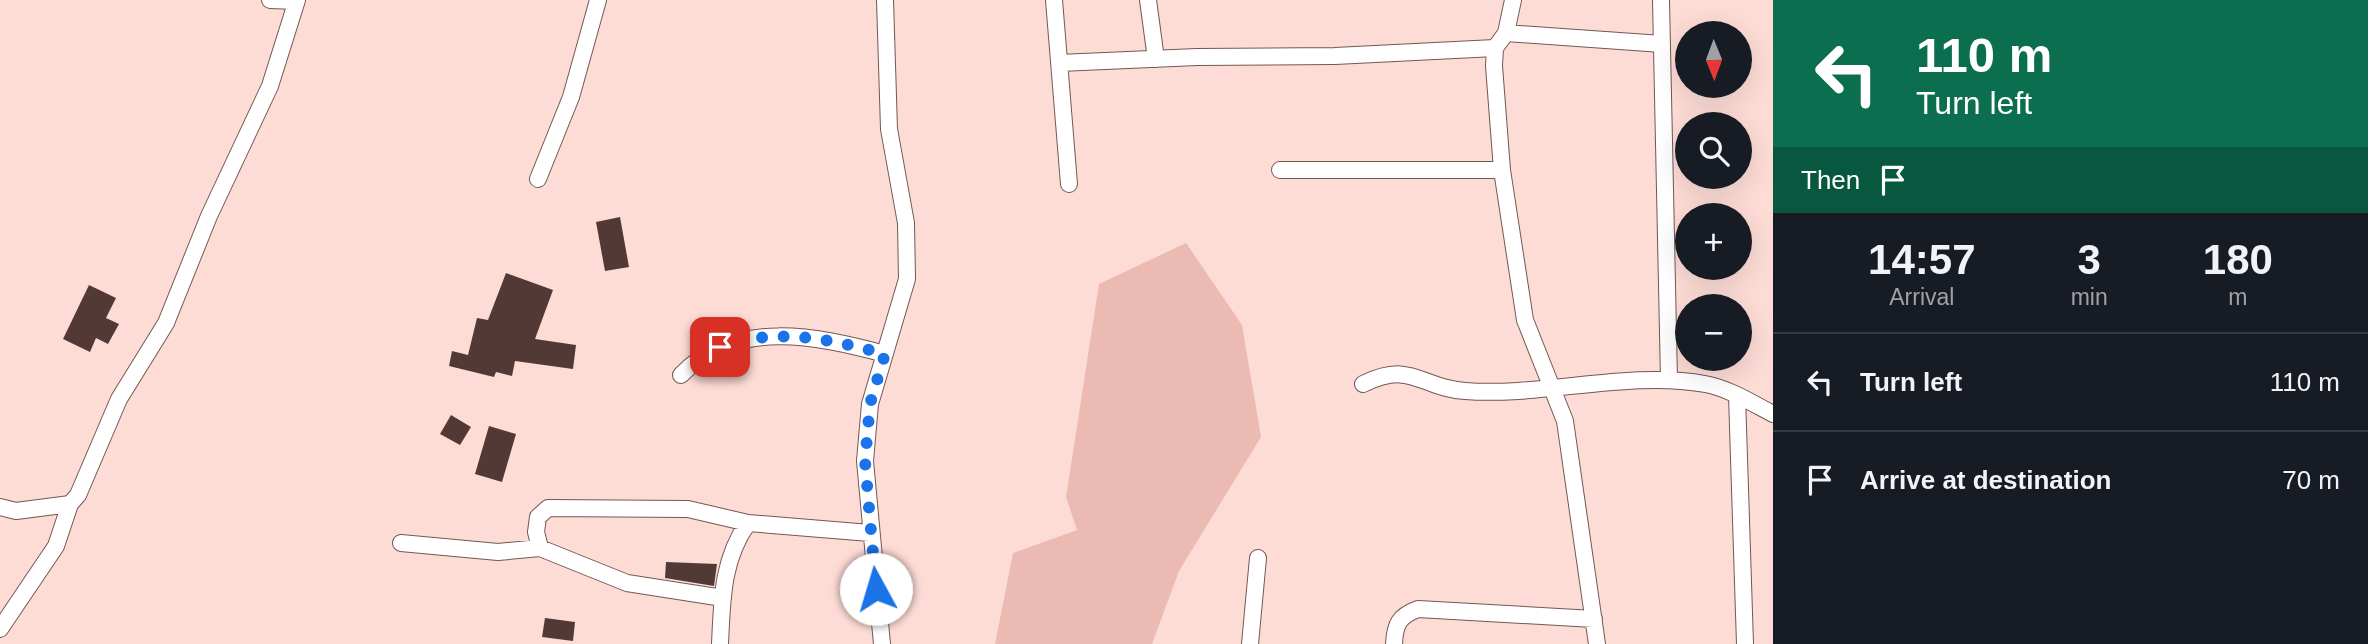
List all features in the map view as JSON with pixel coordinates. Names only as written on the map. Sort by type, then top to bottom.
[{"type":"street","points":[[0,629],[55,546],[70,504],[78,495],[119,399],[166,323],[209,216],[270,86],[296,1],[270,0]]},
{"type":"street","points":[[538,179],[570,97],[598,0]]},
{"type":"street","points":[[882,644],[865,461],[870,404],[907,279],[906,222],[889,129],[885,0]]},
{"type":"street","points":[[1054,0],[1069,184]]},
{"type":"street","points":[[1147,0],[1156,58]]},
{"type":"street","points":[[1513,0],[1506,33],[1496,48],[1494,66],[1502,170],[1525,320],[1555,389],[1565,421],[1575,472],[1597,644]]},
{"type":"street","points":[[1661,0],[1669,380]]},
{"type":"street","points":[[1506,33],[1662,44]]},
{"type":"street","points":[[1059,63],[1156,58],[1335,56],[1496,48]]},
{"type":"street","points":[[1280,170],[1502,170]]},
{"type":"street","points":[[681,374],[698,357],[746,338],[772,335],[840,342],[885,354]]},
{"type":"street","points":[[1363,384],[1393,372],[1455,391],[1494,393],[1669,380],[1707,384],[1773,414]]},
{"type":"street","points":[[1737,396],[1745,644]]},
{"type":"street","points":[[0,507],[16,511],[70,504]]},
{"type":"street","points":[[540,548],[536,532],[538,517],[548,508],[688,509],[748,523],[870,533]]},
{"type":"street","points":[[720,644],[727,563],[736,540],[748,523]]},
{"type":"street","points":[[401,542],[498,552],[540,548],[627,583],[723,598]]},
{"type":"street","points":[[1250,644],[1258,558]]},
{"type":"street","points":[[1394,644],[1395,626],[1399,620],[1404,614],[1418,609],[1594,619]]},
{"type":"shaded area","points":[[1186,243],[1242,325],[1261,437],[1179,571],[1152,644],[995,644],[1013,553],[1077,530],[1066,497],[1099,284]]},
{"type":"building","points":[[620,217],[629,267],[605,271],[596,222]]},
{"type":"building","points":[[506,273],[553,290],[535,339],[576,345],[573,369],[515,361],[512,376],[496,372],[494,377],[449,366],[452,351],[468,355],[477,318],[488,320]]},
{"type":"building","points":[[89,285],[116,298],[106,318],[119,324],[108,344],[96,338],[90,352],[63,339]]},
{"type":"building","points":[[451,415],[471,427],[460,445],[440,434]]},
{"type":"building","points":[[489,426],[516,434],[502,482],[475,474]]},
{"type":"building","points":[[666,562],[717,564],[714,586],[665,578]]},
{"type":"building","points":[[545,618],[575,622],[573,641],[542,637]]},
{"type":"route","points":[[720,347],[746,338],[802,336],[840,342],[885,354],[870,404],[865,461],[876,589]]}]
